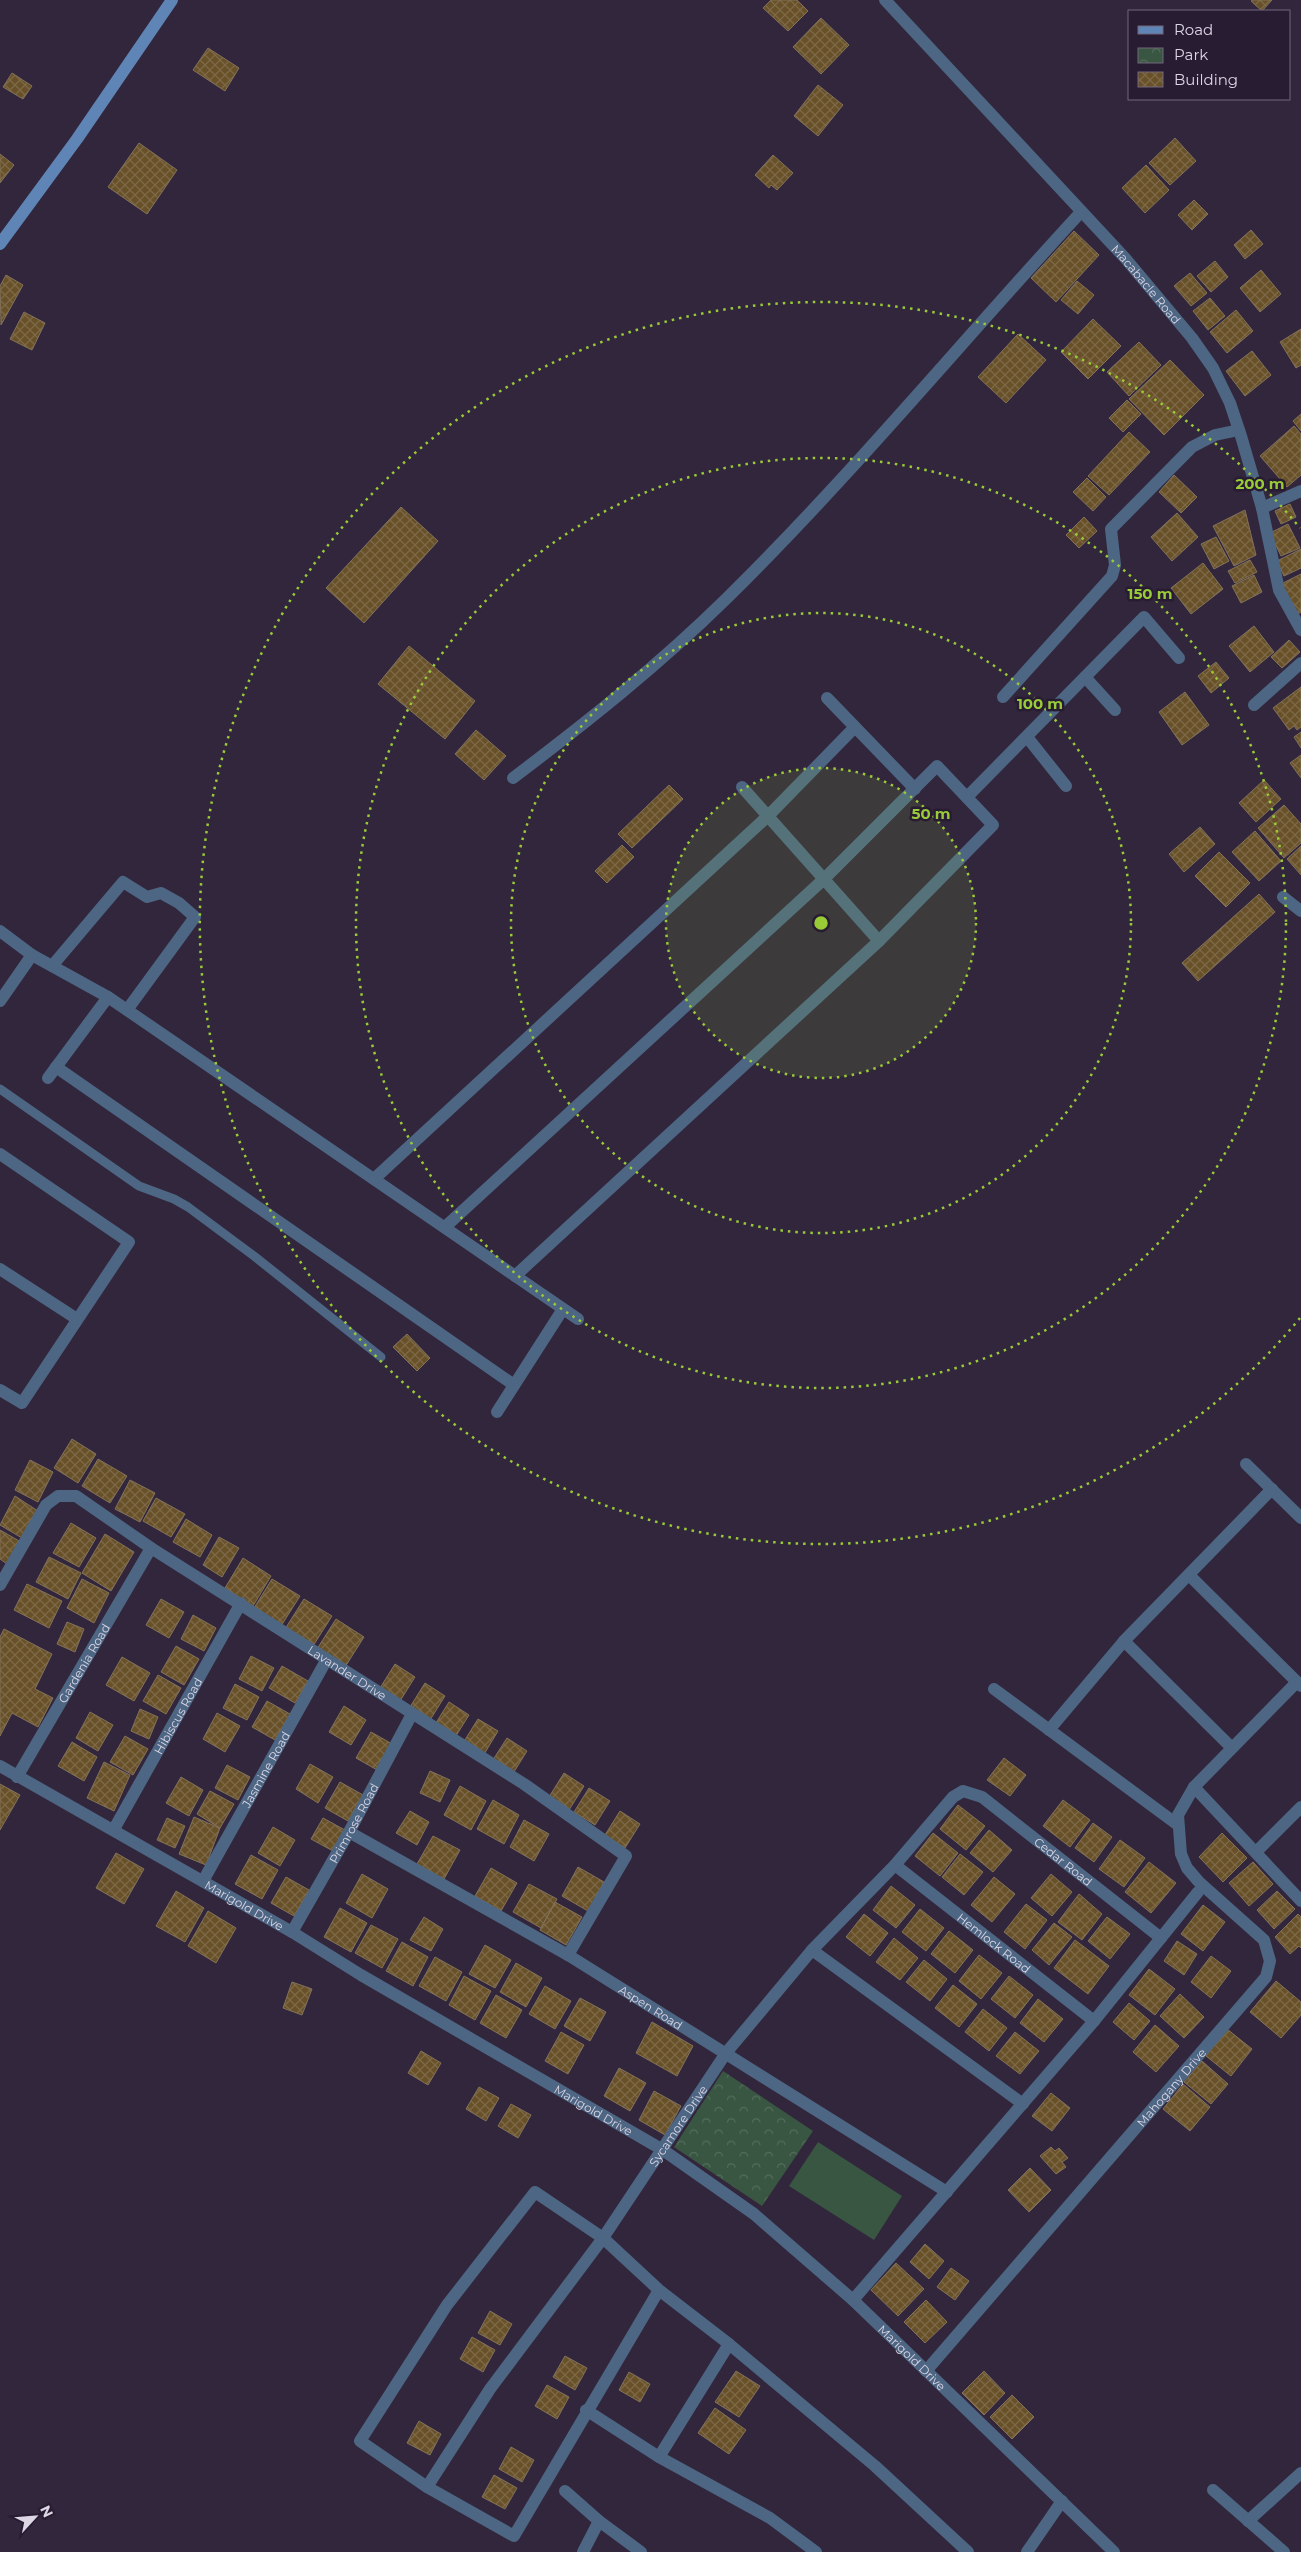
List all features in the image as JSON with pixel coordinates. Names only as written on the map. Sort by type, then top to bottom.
[{"type":"street","points":[[0,244],[76,139],[172,0]]},
{"type":"street","name":"Macabacle Road","points":[[885,0],[1125,258],[1192,338],[1213,368],[1230,403],[1239,430],[1262,508],[1280,590],[1301,630]]},
{"type":"street","points":[[513,778],[576,731],[625,690],[725,600],[852,470],[1000,299],[1081,212]]},
{"type":"street","points":[[1003,697],[1112,576],[1115,565],[1111,529],[1192,447],[1215,435],[1239,430]]},
{"type":"street","points":[[1262,508],[1301,491]]},
{"type":"street","points":[[967,797],[1144,617],[1179,658]]},
{"type":"street","points":[[1254,705],[1301,663]]},
{"type":"street","points":[[1085,677],[1115,710]]},
{"type":"street","points":[[828,698],[915,789]]},
{"type":"street","points":[[374,1179],[768,816],[855,727]]},
{"type":"street","points":[[1027,736],[1066,786]]},
{"type":"street","points":[[444,1227],[824,879],[937,766],[993,825],[879,941],[515,1276]]},
{"type":"street","points":[[742,787],[879,941]]},
{"type":"street","points":[[52,966],[123,882],[147,897],[161,893],[179,903],[195,917],[127,1010]]},
{"type":"street","points":[[1284,897],[1301,911]]},
{"type":"street","points":[[0,931],[32,955],[108,997],[578,1319]]},
{"type":"street","points":[[0,1001],[32,955]]},
{"type":"street","points":[[48,1078],[108,997]]},
{"type":"street","points":[[56,1067],[514,1385]]},
{"type":"street","points":[[0,1154],[129,1242],[22,1403],[0,1390]]},
{"type":"street","points":[[0,1269],[78,1319]]},
{"type":"street","points":[[497,1412],[563,1308]]},
{"type":"street","points":[[1246,1464],[1301,1518]]},
{"type":"street","points":[[1049,1730],[1124,1640],[1272,1489]]},
{"type":"street","name":"Lavander Drive","points":[[0,1586],[46,1505],[58,1496],[76,1496],[151,1548],[241,1603],[524,1784],[626,1856],[568,1955]]},
{"type":"street","name":"Gardenia Road","points":[[17,1777],[151,1548]]},
{"type":"street","points":[[1188,1575],[1299,1684]]},
{"type":"street","name":"Hibiscus Road","points":[[114,1829],[241,1603]]},
{"type":"street","points":[[1124,1640],[1232,1748]]},
{"type":"street","name":"Jasmine Road","points":[[202,1881],[328,1659]]},
{"type":"street","name":"Mahogany Drive","points":[[926,2371],[1266,1976],[1270,1961],[1264,1940],[1199,1882],[1187,1868],[1180,1854],[1178,1815],[1194,1787],[1299,1684]]},
{"type":"street","points":[[994,1689],[1178,1825]]},
{"type":"street","name":"Primrose Road","points":[[292,1932],[349,1832],[412,1714]]},
{"type":"street","name":"Marigold Drive","points":[[0,1766],[114,1829],[292,1932],[361,1975],[663,2150],[754,2214],[853,2300],[1114,2552]]},
{"type":"street","points":[[1194,1787],[1301,1901]]},
{"type":"street","name":"Sycamore Drive","points":[[427,2487],[490,2389],[603,2238],[726,2053],[812,1950],[895,1865],[953,1797],[963,1792]]},
{"type":"street","name":"Cedar Road","points":[[963,1792],[982,1797],[1161,1938]]},
{"type":"street","points":[[1256,1852],[1301,1807]]},
{"type":"street","name":"Aspen Road","points":[[349,1832],[568,1955],[947,2192]]},
{"type":"street","name":"Hemlock Road","points":[[895,1865],[1094,2022]]},
{"type":"street","points":[[853,2300],[1094,2022],[1198,1892]]},
{"type":"street","points":[[812,1950],[1023,2104]]},
{"type":"street","points":[[659,2290],[586,2410],[514,2536],[427,2487],[360,2441],[446,2304],[535,2192],[603,2238],[659,2290],[729,2344],[875,2466],[968,2552]]},
{"type":"street","points":[[659,2457],[729,2344]]},
{"type":"street","points":[[586,2410],[659,2457],[770,2518],[816,2552]]},
{"type":"street","points":[[1248,2521],[1301,2473]]},
{"type":"street","points":[[1213,2490],[1284,2552]]},
{"type":"street","points":[[565,2491],[598,2522],[641,2552]]},
{"type":"street","points":[[1027,2552],[1062,2501]]},
{"type":"street","points":[[583,2552],[598,2522]]},
{"type":"lane","points":[[0,1089],[139,1186],[174,1199],[188,1207],[254,1256],[381,1357]]},
{"type":"green space","points":[[723,2071],[813,2131],[762,2206],[674,2147]]},
{"type":"green space","points":[[818,2142],[902,2196],[874,2240],[789,2186]]},
{"type":"building","points":[[771,0],[797,0],[808,11],[788,31],[763,8]]},
{"type":"building","points":[[1253,0],[1272,0],[1263,10],[1251,1]]},
{"type":"building","points":[[821,18],[849,45],[821,74],[793,47]]},
{"type":"building","points":[[208,48],[239,68],[225,91],[193,70]]},
{"type":"building","points":[[12,73],[32,86],[23,99],[3,87]]},
{"type":"building","points":[[818,85],[843,105],[818,136],[794,116]]},
{"type":"building","points":[[1175,138],[1196,161],[1170,185],[1149,163]]},
{"type":"building","points":[[139,143],[177,170],[147,214],[108,187]]},
{"type":"building","points":[[0,154],[14,165],[0,183]]},
{"type":"building","points":[[773,155],[793,173],[777,190],[771,185],[769,188],[755,175]]},
{"type":"building","points":[[1146,165],[1169,190],[1145,213],[1122,188]]},
{"type":"building","points":[[1194,200],[1208,214],[1192,230],[1178,215]]},
{"type":"building","points":[[1251,230],[1263,244],[1245,259],[1234,245]]},
{"type":"building","points":[[1074,231],[1099,255],[1056,302],[1031,278]]},
{"type":"building","points":[[1215,261],[1228,277],[1211,292],[1197,276]]},
{"type":"building","points":[[1261,270],[1281,294],[1260,312],[1240,288]]},
{"type":"building","points":[[1190,273],[1207,293],[1191,306],[1174,286]]},
{"type":"building","points":[[6,275],[23,285],[1,325],[0,286]]},
{"type":"building","points":[[1077,281],[1094,295],[1078,314],[1061,300]]},
{"type":"building","points":[[1210,298],[1225,316],[1208,330],[1193,311]]},
{"type":"building","points":[[1236,310],[1253,331],[1227,353],[1210,332]]},
{"type":"building","points":[[24,312],[45,323],[32,350],[10,339]]},
{"type":"building","points":[[1093,319],[1121,346],[1088,379],[1061,352]]},
{"type":"building","points":[[1301,329],[1301,365],[1296,368],[1280,342]]},
{"type":"building","points":[[1018,334],[1046,360],[1006,403],[978,377]]},
{"type":"building","points":[[1139,342],[1161,365],[1129,396],[1107,372]]},
{"type":"building","points":[[1252,351],[1271,375],[1245,396],[1226,371]]},
{"type":"building","points":[[1170,360],[1204,395],[1164,435],[1129,399]]},
{"type":"building","points":[[1127,400],[1141,414],[1123,432],[1109,418]]},
{"type":"building","points":[[1301,414],[1301,431],[1293,421]]},
{"type":"building","points":[[1294,426],[1301,434],[1301,475],[1287,487],[1260,456]]},
{"type":"building","points":[[1129,432],[1150,452],[1109,495],[1088,476]]},
{"type":"building","points":[[1174,475],[1197,497],[1181,513],[1159,492]]},
{"type":"building","points":[[1087,478],[1106,497],[1093,511],[1073,492]]},
{"type":"building","points":[[1290,504],[1296,517],[1281,524],[1275,511]]},
{"type":"building","points":[[401,507],[438,541],[364,623],[326,588]]},
{"type":"building","points":[[1245,510],[1256,555],[1234,566],[1213,526]]},
{"type":"building","points":[[1177,513],[1198,537],[1172,561],[1151,537]]},
{"type":"building","points":[[1084,517],[1097,531],[1079,548],[1066,535]]},
{"type":"building","points":[[1288,524],[1300,548],[1281,556],[1270,533]]},
{"type":"building","points":[[1216,537],[1229,561],[1214,569],[1201,544]]},
{"type":"building","points":[[1301,549],[1301,568],[1284,576],[1277,561]]},
{"type":"building","points":[[1250,560],[1257,572],[1235,583],[1228,571]]},
{"type":"building","points":[[1203,563],[1223,589],[1191,614],[1171,588]]},
{"type":"building","points":[[1301,574],[1301,612],[1296,615],[1281,584]]},
{"type":"building","points":[[1254,575],[1262,592],[1241,603],[1232,586]]},
{"type":"building","points":[[1254,626],[1274,652],[1250,672],[1229,646]]},
{"type":"building","points":[[1289,640],[1300,652],[1282,668],[1271,657]]},
{"type":"building","points":[[409,646],[475,701],[445,739],[378,684]]},
{"type":"building","points":[[1216,662],[1229,678],[1211,693],[1198,676]]},
{"type":"building","points":[[1301,687],[1301,727],[1297,730],[1294,726],[1289,730],[1273,708]]},
{"type":"building","points":[[1185,692],[1209,725],[1182,745],[1159,712]]},
{"type":"building","points":[[476,730],[506,756],[484,780],[455,754]]},
{"type":"building","points":[[1301,732],[1301,748],[1294,737]]},
{"type":"building","points":[[1301,755],[1301,778],[1290,763]]},
{"type":"building","points":[[1264,780],[1281,799],[1256,822],[1239,803]]},
{"type":"building","points":[[669,785],[683,799],[632,848],[618,834]]},
{"type":"building","points":[[1284,805],[1301,824],[1301,843],[1284,858],[1258,828]]},
{"type":"building","points":[[1200,827],[1215,844],[1184,872],[1169,854]]},
{"type":"building","points":[[1255,831],[1281,861],[1259,881],[1232,852]]},
{"type":"building","points":[[622,845],[634,857],[607,883],[595,871]]},
{"type":"building","points":[[1301,846],[1301,875],[1287,859]]},
{"type":"building","points":[[1219,852],[1250,883],[1226,907],[1195,876]]},
{"type":"building","points":[[1259,894],[1275,912],[1198,981],[1182,963]]},
{"type":"building","points":[[407,1334],[430,1358],[417,1371],[393,1347]]},
{"type":"building","points":[[72,1439],[96,1454],[78,1483],[54,1468]]},
{"type":"building","points":[[98,1459],[127,1476],[110,1503],[82,1486]]},
{"type":"building","points":[[30,1460],[53,1472],[38,1502],[15,1490]]},
{"type":"building","points":[[130,1480],[155,1493],[140,1522],[115,1509]]},
{"type":"building","points":[[15,1496],[38,1511],[22,1538],[0,1525]]},
{"type":"building","points":[[156,1498],[185,1514],[171,1537],[143,1521]]},
{"type":"building","points":[[186,1519],[212,1535],[200,1557],[173,1542]]},
{"type":"building","points":[[71,1523],[96,1538],[79,1567],[53,1553]]},
{"type":"building","points":[[0,1530],[21,1542],[7,1564],[0,1559]]},
{"type":"building","points":[[105,1534],[134,1552],[111,1591],[82,1573]]},
{"type":"building","points":[[219,1537],[239,1548],[222,1577],[203,1565]]},
{"type":"building","points":[[49,1557],[81,1573],[68,1599],[36,1582]]},
{"type":"building","points":[[243,1558],[271,1576],[253,1606],[225,1588]]},
{"type":"building","points":[[82,1579],[109,1593],[94,1623],[67,1608]]},
{"type":"building","points":[[272,1579],[300,1596],[281,1626],[254,1608]]},
{"type":"building","points":[[27,1584],[62,1601],[49,1628],[14,1610]]},
{"type":"building","points":[[161,1599],[184,1612],[169,1638],[146,1625]]},
{"type":"building","points":[[304,1599],[332,1616],[313,1646],[285,1629]]},
{"type":"building","points":[[193,1615],[216,1628],[204,1651],[181,1639]]},
{"type":"building","points":[[336,1619],[364,1637],[345,1667],[317,1649]]},
{"type":"building","points":[[67,1622],[84,1629],[75,1652],[57,1644]]},
{"type":"building","points":[[4,1629],[52,1654],[35,1689],[53,1698],[38,1727],[12,1713],[0,1736],[0,1637]]},
{"type":"building","points":[[176,1646],[199,1659],[184,1685],[161,1672]]},
{"type":"building","points":[[251,1656],[274,1668],[262,1691],[239,1679]]},
{"type":"building","points":[[122,1657],[150,1673],[134,1701],[106,1685]]},
{"type":"building","points":[[395,1664],[415,1677],[400,1701],[380,1688]]},
{"type":"building","points":[[282,1666],[308,1681],[295,1703],[269,1688]]},
{"type":"building","points":[[158,1675],[181,1688],[166,1714],[143,1701]]},
{"type":"building","points":[[425,1683],[445,1696],[430,1720],[410,1707]]},
{"type":"building","points":[[235,1684],[259,1697],[247,1720],[223,1708]]},
{"type":"building","points":[[267,1701],[290,1714],[275,1740],[252,1727]]},
{"type":"building","points":[[449,1702],[469,1715],[454,1739],[434,1726]]},
{"type":"building","points":[[344,1706],[366,1720],[351,1745],[329,1732]]},
{"type":"building","points":[[140,1709],[158,1717],[149,1739],[131,1731]]},
{"type":"building","points":[[90,1712],[113,1725],[98,1751],[76,1738]]},
{"type":"building","points":[[217,1713],[240,1726],[225,1752],[203,1739]]},
{"type":"building","points":[[478,1719],[498,1731],[483,1756],[463,1743]]},
{"type":"building","points":[[371,1732],[394,1745],[379,1771],[356,1758]]},
{"type":"building","points":[[125,1736],[148,1749],[133,1775],[110,1762]]},
{"type":"building","points":[[507,1738],[527,1751],[512,1775],[491,1763]]},
{"type":"building","points":[[72,1742],[97,1757],[84,1781],[58,1766]]},
{"type":"building","points":[[1004,1758],[1026,1775],[1010,1796],[987,1780]]},
{"type":"building","points":[[104,1762],[130,1775],[114,1811],[87,1798]]},
{"type":"building","points":[[310,1764],[333,1777],[318,1803],[296,1789]]},
{"type":"building","points":[[227,1765],[250,1777],[238,1800],[215,1788]]},
{"type":"building","points":[[430,1771],[450,1780],[440,1802],[420,1793]]},
{"type":"building","points":[[564,1773],[584,1786],[569,1810],[549,1797]]},
{"type":"building","points":[[181,1777],[203,1790],[189,1816],[166,1803]]},
{"type":"building","points":[[340,1782],[363,1795],[348,1821],[325,1808]]},
{"type":"building","points":[[0,1784],[20,1795],[0,1830]]},
{"type":"building","points":[[460,1786],[486,1801],[471,1830],[444,1815]]},
{"type":"building","points":[[589,1788],[610,1801],[595,1825],[574,1812]]},
{"type":"building","points":[[210,1791],[234,1804],[220,1828],[197,1814]]},
{"type":"building","points":[[493,1800],[519,1815],[504,1844],[477,1829]]},
{"type":"building","points":[[1063,1800],[1090,1820],[1070,1847],[1043,1826]]},
{"type":"building","points":[[958,1805],[985,1826],[966,1850],[940,1829]]},
{"type":"building","points":[[410,1811],[429,1822],[417,1845],[396,1833]]},
{"type":"building","points":[[620,1811],[640,1824],[625,1848],[605,1835]]},
{"type":"building","points":[[194,1817],[220,1828],[206,1865],[179,1854]]},
{"type":"building","points":[[167,1818],[185,1826],[175,1848],[157,1840]]},
{"type":"building","points":[[323,1818],[345,1830],[333,1851],[311,1839]]},
{"type":"building","points":[[524,1820],[549,1834],[534,1861],[510,1847]]},
{"type":"building","points":[[1093,1823],[1112,1837],[1094,1862],[1075,1848]]},
{"type":"building","points":[[273,1827],[295,1840],[280,1866],[258,1853]]},
{"type":"building","points":[[989,1830],[1012,1850],[993,1872],[970,1853]]},
{"type":"building","points":[[933,1833],[958,1853],[940,1876],[915,1856]]},
{"type":"building","points":[[1222,1833],[1247,1858],[1223,1882],[1199,1857]]},
{"type":"building","points":[[433,1836],[460,1850],[444,1879],[417,1864]]},
{"type":"building","points":[[1120,1840],[1145,1858],[1124,1887],[1099,1869]]},
{"type":"building","points":[[116,1853],[144,1869],[124,1904],[96,1888]]},
{"type":"building","points":[[960,1854],[983,1872],[964,1895],[942,1877]]},
{"type":"building","points":[[251,1855],[278,1870],[262,1899],[235,1884]]},
{"type":"building","points":[[1149,1862],[1176,1883],[1151,1913],[1125,1892]]},
{"type":"building","points":[[1253,1862],[1273,1884],[1249,1906],[1229,1883]]},
{"type":"building","points":[[578,1867],[604,1882],[588,1911],[562,1896]]},
{"type":"building","points":[[491,1868],[517,1883],[501,1911],[475,1896]]},
{"type":"building","points":[[362,1874],[388,1889],[372,1918],[346,1903]]},
{"type":"building","points":[[1051,1874],[1072,1892],[1052,1916],[1031,1898]]},
{"type":"building","points":[[286,1877],[309,1890],[294,1916],[271,1903]]},
{"type":"building","points":[[994,1877],[1015,1894],[992,1922],[971,1905]]},
{"type":"building","points":[[529,1884],[557,1899],[541,1928],[513,1912]]},
{"type":"building","points":[[891,1886],[915,1905],[896,1928],[873,1910]]},
{"type":"building","points":[[176,1891],[204,1908],[185,1942],[156,1926]]},
{"type":"building","points":[[1277,1891],[1295,1909],[1274,1929],[1257,1910]]},
{"type":"building","points":[[1079,1894],[1102,1914],[1082,1940],[1058,1922]]},
{"type":"building","points":[[555,1902],[582,1917],[566,1945],[540,1930]]},
{"type":"building","points":[[1026,1904],[1047,1920],[1025,1949],[1004,1932]]},
{"type":"building","points":[[1203,1905],[1225,1922],[1203,1951],[1181,1934]]},
{"type":"building","points":[[340,1908],[367,1923],[351,1952],[324,1937]]},
{"type":"building","points":[[920,1909],[944,1928],[926,1951],[902,1932]]},
{"type":"building","points":[[208,1911],[236,1928],[216,1963],[188,1946]]},
{"type":"building","points":[[864,1914],[888,1933],[870,1956],[846,1937]]},
{"type":"building","points":[[1298,1914],[1301,1917],[1301,1948],[1299,1946],[1290,1954],[1275,1937]]},
{"type":"building","points":[[424,1917],[443,1929],[431,1951],[410,1940]]},
{"type":"building","points":[[1107,1917],[1130,1934],[1110,1959],[1088,1941]]},
{"type":"building","points":[[1054,1923],[1072,1937],[1049,1965],[1032,1950]]},
{"type":"building","points":[[371,1925],[398,1939],[382,1968],[355,1953]]},
{"type":"building","points":[[949,1931],[973,1950],[955,1973],[931,1954]]},
{"type":"building","points":[[894,1938],[918,1958],[900,1980],[876,1962]]},
{"type":"building","points":[[1075,1940],[1109,1966],[1088,1994],[1054,1968]]},
{"type":"building","points":[[1177,1941],[1197,1954],[1184,1975],[1164,1961]]},
{"type":"building","points":[[402,1942],[428,1957],[413,1986],[386,1971]]},
{"type":"building","points":[[485,1945],[511,1960],[495,1988],[469,1974]]},
{"type":"building","points":[[979,1955],[1002,1973],[981,1999],[959,1981]]},
{"type":"building","points":[[1211,1956],[1231,1971],[1211,1998],[1191,1982]]},
{"type":"building","points":[[435,1957],[462,1972],[446,2001],[419,1986]]},
{"type":"building","points":[[924,1960],[947,1979],[930,2001],[906,1982]]},
{"type":"building","points":[[516,1963],[542,1978],[526,2007],[500,1992]]},
{"type":"building","points":[[1149,1969],[1175,1989],[1155,2015],[1129,1995]]},
{"type":"building","points":[[464,1976],[491,1991],[475,2020],[449,2005]]},
{"type":"building","points":[[1009,1976],[1033,1995],[1015,2018],[991,1999]]},
{"type":"building","points":[[1276,1981],[1301,2002],[1301,2015],[1281,2038],[1250,2012]]},
{"type":"building","points":[[292,1982],[312,1989],[302,2015],[283,2008]]},
{"type":"building","points":[[953,1985],[977,2004],[959,2027],[935,2008]]},
{"type":"building","points":[[545,1986],[571,2001],[555,2029],[529,2014]]},
{"type":"building","points":[[1180,1994],[1204,2017],[1184,2038],[1160,2016]]},
{"type":"building","points":[[496,1995],[522,2010],[506,2038],[480,2023]]},
{"type":"building","points":[[580,1998],[606,2012],[590,2041],[564,2026]]},
{"type":"building","points":[[1038,1999],[1063,2019],[1044,2042],[1020,2023]]},
{"type":"building","points":[[1129,2003],[1150,2021],[1134,2040],[1113,2022]]},
{"type":"building","points":[[983,2009],[1007,2028],[989,2051],[965,2032]]},
{"type":"building","points":[[652,2022],[693,2046],[677,2076],[636,2053]]},
{"type":"building","points":[[1155,2025],[1179,2046],[1156,2072],[1133,2052]]},
{"type":"building","points":[[1227,2029],[1252,2049],[1231,2076],[1206,2056]]},
{"type":"building","points":[[561,2032],[584,2045],[568,2074],[545,2061]]},
{"type":"building","points":[[1015,2032],[1039,2051],[1020,2074],[996,2056]]},
{"type":"building","points":[[421,2051],[441,2063],[428,2085],[408,2073]]},
{"type":"building","points":[[1202,2061],[1228,2084],[1211,2104],[1184,2082]]},
{"type":"building","points":[[619,2068],[646,2083],[630,2111],[604,2096]]},
{"type":"building","points":[[1183,2084],[1210,2107],[1190,2131],[1163,2109]]},
{"type":"building","points":[[479,2087],[499,2098],[486,2121],[466,2109]]},
{"type":"building","points":[[654,2091],[681,2106],[665,2135],[639,2120]]},
{"type":"building","points":[[1051,2093],[1070,2108],[1052,2131],[1032,2116]]},
{"type":"building","points":[[511,2104],[531,2115],[518,2138],[498,2126]]},
{"type":"building","points":[[1051,2147],[1055,2151],[1059,2148],[1068,2158],[1062,2162],[1066,2167],[1056,2174],[1040,2156]]},
{"type":"building","points":[[1030,2168],[1051,2190],[1029,2212],[1008,2190]]},
{"type":"building","points":[[925,2244],[944,2261],[929,2279],[910,2262]]},
{"type":"building","points":[[896,2263],[924,2289],[898,2316],[871,2290]]},
{"type":"building","points":[[951,2268],[969,2281],[955,2300],[937,2287]]},
{"type":"building","points":[[926,2300],[947,2322],[925,2343],[904,2322]]},
{"type":"building","points":[[490,2311],[512,2324],[500,2345],[478,2333]]},
{"type":"building","points":[[472,2337],[495,2350],[483,2372],[460,2359]]},
{"type":"building","points":[[565,2356],[587,2368],[575,2390],[553,2377]]},
{"type":"building","points":[[736,2371],[760,2386],[739,2417],[715,2402]]},
{"type":"building","points":[[984,2371],[1005,2393],[984,2415],[962,2393]]},
{"type":"building","points":[[629,2372],[650,2384],[640,2402],[619,2390]]},
{"type":"building","points":[[547,2385],[569,2397],[557,2419],[535,2406]]},
{"type":"building","points":[[1012,2395],[1034,2417],[1012,2439],[990,2417]]},
{"type":"building","points":[[715,2408],[746,2430],[729,2454],[698,2433]]},
{"type":"building","points":[[419,2421],[441,2434],[430,2455],[407,2443]]},
{"type":"building","points":[[511,2447],[534,2460],[522,2482],[499,2469]]},
{"type":"building","points":[[494,2475],[517,2488],[505,2509],[482,2497]]}]
